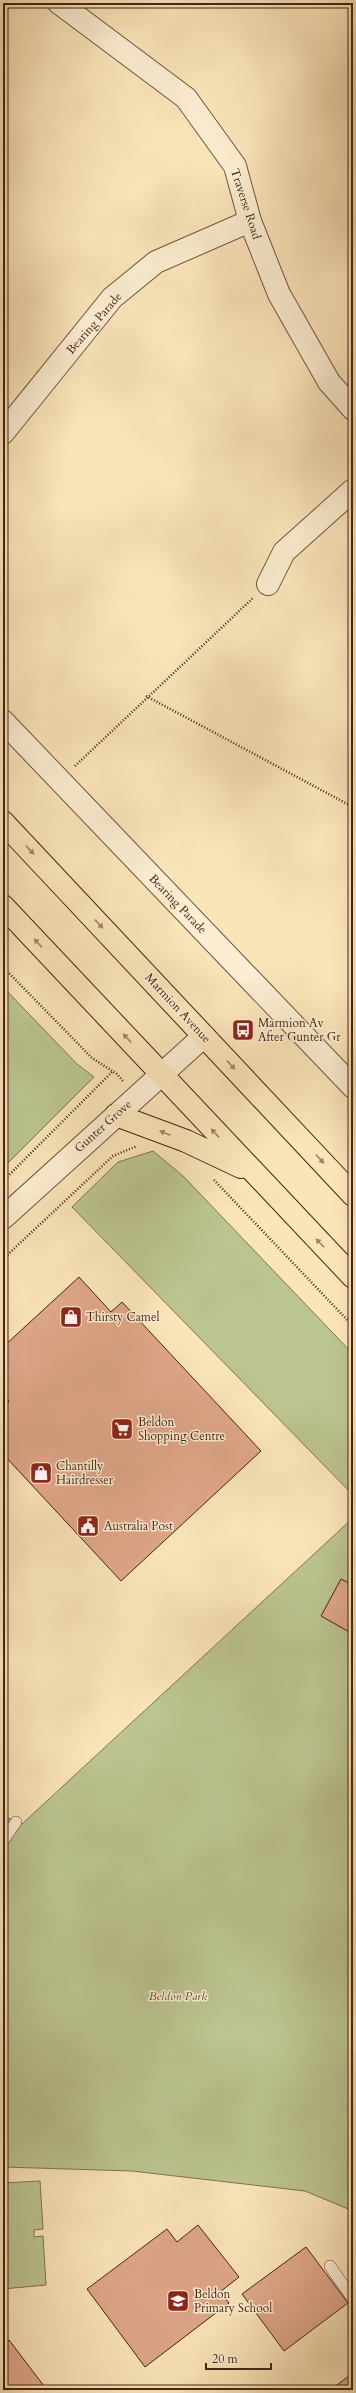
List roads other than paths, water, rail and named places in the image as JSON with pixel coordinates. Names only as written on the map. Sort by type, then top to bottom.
[{"type":"highway","name":"Marmion Avenue","points":[[3,822],[353,1195]]},
{"type":"highway","points":[[3,906],[252,1172],[353,1277]]},
{"type":"highway","points":[[116,1115],[186,1141],[252,1172]]},
{"type":"street","name":"Traverse Road","points":[[59,3],[186,98],[235,166],[250,221],[279,294],[329,382],[353,410]]},
{"type":"street","name":"Bearing Parade","points":[[3,433],[112,298],[156,262],[250,221]]},
{"type":"street","points":[[268,584],[284,552],[353,490]]},
{"type":"street","name":"Bearing Parade","points":[[3,721],[353,1087]]},
{"type":"street","name":"Gunter Grove","points":[[3,1218],[204,1036]]},
{"type":"lane","points":[[3,1841],[16,1822]]},
{"type":"lane","points":[[330,2266],[353,2299]]},
{"type":"place","name":"Marmion Av After Gunter Gr","points":[[243,1030]]},
{"type":"place","name":"Thirsty Camel","points":[[71,1317]]},
{"type":"place","name":"Beldon Shopping Centre","points":[[122,1429]]},
{"type":"place","name":"Chantilly Hairdresser","points":[[41,1473]]},
{"type":"place","name":"Australia Post","points":[[88,1526]]},
{"type":"place","name":"Beldon Primary School","points":[[178,2301]]},
{"type":"park label","name":"Beldon Park","points":[[178,1996]]}]
